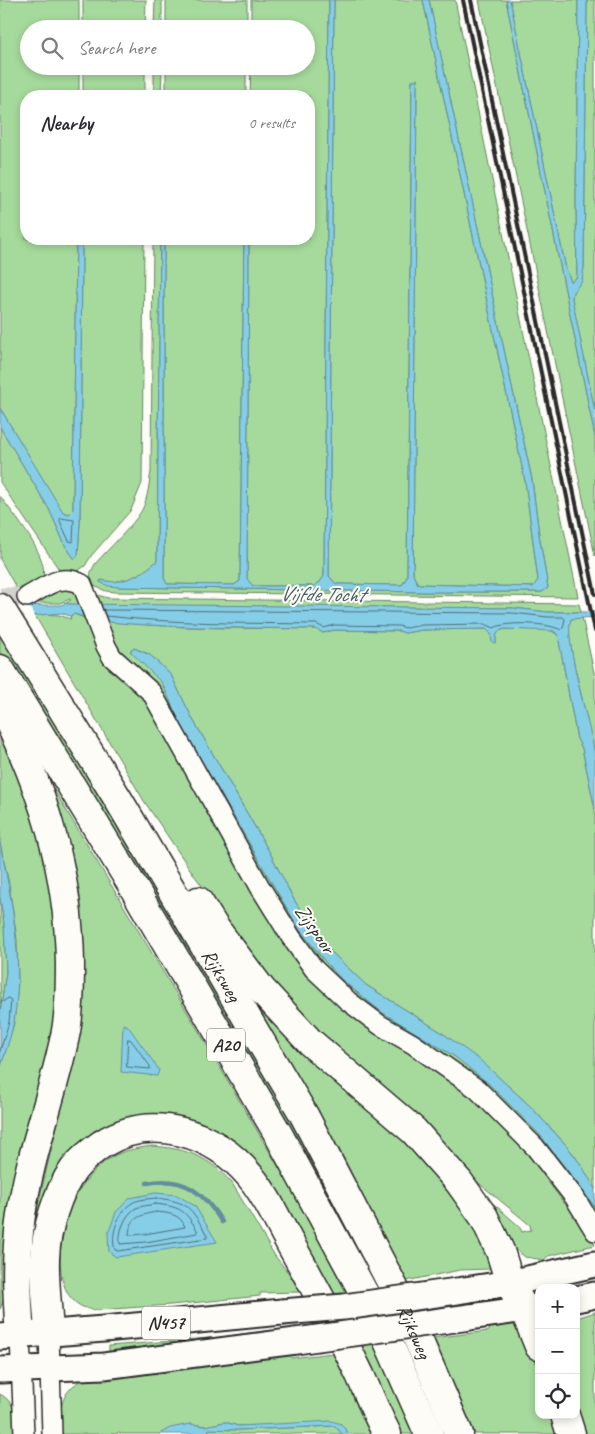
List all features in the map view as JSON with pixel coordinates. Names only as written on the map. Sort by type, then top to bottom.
[{"type":"highway","name":"Rijksweg","points":[[0,608],[118,799],[304,1115],[404,1307],[459,1434]]},
{"type":"highway","name":"Rijksweg","points":[[0,669],[132,885],[277,1132],[379,1321],[429,1434]]},
{"type":"highway","points":[[0,703],[27,760],[50,823],[63,884],[70,940],[70,994],[66,1031],[21,1215],[17,1281],[10,1336]]},
{"type":"highway","name":"A20","points":[[118,799],[141,816],[216,928],[261,989],[310,1042],[414,1132],[459,1182],[484,1217],[500,1251],[510,1283]]},
{"type":"highway","points":[[49,1334],[45,1258],[49,1228],[58,1198],[73,1170],[89,1153],[111,1138],[134,1131],[157,1128],[177,1129],[200,1137],[224,1151],[250,1177],[271,1208],[307,1274],[361,1377],[374,1410],[387,1434]]},
{"type":"highway","points":[[510,1283],[531,1308],[535,1329]]},
{"type":"highway","points":[[566,1419],[571,1434]]},
{"type":"main road","name":"N457","points":[[10,1336],[344,1307],[510,1283],[595,1264]]},
{"type":"main road","points":[[580,1298],[595,1295]]},
{"type":"main road","name":"N457","points":[[10,1370],[104,1366],[531,1308]]},
{"type":"street","name":"Zijspoor","points":[[27,597],[57,580],[66,579],[82,584],[112,657],[152,693],[260,887],[291,937],[314,969],[348,1001],[380,1025],[413,1044],[477,1089],[535,1147],[575,1198],[595,1231]]},
{"type":"street","points":[[49,1334],[52,1434]]},
{"type":"street","points":[[10,1336],[10,1370],[24,1434]]},
{"type":"green space","points":[[0,0],[79,0],[79,20],[20,20],[20,75],[79,75],[79,90],[20,90],[20,245],[76,245],[73,511],[69,514],[63,513],[0,408]]},
{"type":"green space","points":[[83,0],[146,0],[145,20],[83,20]]},
{"type":"green space","points":[[155,0],[162,0],[162,20],[154,20]]},
{"type":"green space","points":[[166,0],[247,0],[247,20],[166,20]]},
{"type":"green space","points":[[251,0],[329,0],[324,576],[314,586],[253,586],[247,579],[249,245],[315,245],[315,90],[250,90],[251,75],[315,75],[315,20],[251,20]]},
{"type":"green space","points":[[334,0],[423,0],[525,481],[538,580],[533,587],[418,584],[413,575],[417,79],[412,81],[407,577],[402,585],[336,584],[329,576]]},
{"type":"green space","points":[[429,0],[455,0],[578,597],[116,592],[106,591],[89,584],[91,572],[95,564],[138,516],[148,491],[151,471],[153,245],[160,245],[157,561],[131,578],[116,581],[101,580],[100,582],[118,587],[542,592],[548,588],[532,480]]},
{"type":"green space","points":[[479,0],[506,0],[595,437],[595,556]]},
{"type":"green space","points":[[510,0],[578,0],[577,277],[571,282],[566,269]]},
{"type":"green space","points":[[587,0],[595,0],[595,412],[572,299],[573,292],[582,281],[584,267]]},
{"type":"green space","points":[[83,75],[145,75],[145,90],[83,90]]},
{"type":"green space","points":[[154,75],[162,75],[161,90],[154,90]]},
{"type":"green space","points":[[166,75],[246,75],[246,90],[166,90]]},
{"type":"green space","points":[[82,245],[144,245],[142,483],[131,510],[91,556],[85,566],[73,574],[63,572],[58,568],[0,482],[0,427],[49,509],[66,547],[75,559],[78,555],[80,523]]},
{"type":"green space","points":[[164,245],[244,245],[240,581],[234,585],[167,584],[164,578]]},
{"type":"green space","points":[[0,496],[29,536],[36,548],[44,570],[42,579],[19,593],[0,559]]},
{"type":"green space","points":[[73,587],[84,605],[67,604],[70,599],[60,603],[31,603],[45,593]]},
{"type":"green space","points":[[94,594],[108,598],[579,604],[581,612],[548,612],[513,608],[98,605]]},
{"type":"green space","points":[[34,614],[59,615],[71,619],[70,616],[74,614],[87,619],[151,707],[289,945],[441,1068],[529,1147],[541,1172],[564,1203],[590,1232],[595,1245],[548,1256],[544,1260],[525,1257],[510,1245],[480,1192],[519,1226],[522,1232],[531,1230],[530,1225],[463,1170],[297,1012],[194,875],[144,801]]},
{"type":"green space","points":[[582,617],[595,677],[595,756],[572,654],[568,625],[571,619]]},
{"type":"green space","points":[[103,621],[183,627],[316,629],[323,633],[334,630],[399,631],[405,633],[422,630],[486,629],[496,642],[496,636],[499,631],[505,629],[550,630],[558,635],[577,739],[582,748],[595,809],[595,1189],[575,1156],[559,1137],[529,1105],[495,1074],[441,1032],[366,985],[326,947],[293,898],[270,853],[192,718],[171,675],[149,654],[134,648],[130,651],[162,683],[180,723],[276,890],[300,930],[321,957],[343,981],[376,1008],[454,1056],[480,1075],[504,1097],[540,1135],[571,1174],[595,1207],[595,1221],[544,1150],[336,983],[300,941],[156,687],[144,674],[114,649]]},
{"type":"green space","points":[[0,626],[245,1033],[378,1279],[449,1434],[441,1434],[83,788],[0,652]]},
{"type":"green space","points":[[0,730],[32,807],[55,905],[57,990],[53,1032],[10,1195],[4,1236],[5,1286],[0,1309],[0,1069],[14,1023],[18,983],[17,940],[9,884],[0,843]]},
{"type":"green space","points":[[35,758],[306,1214],[384,1366],[415,1434],[400,1434],[248,1160],[105,1129],[36,1279],[30,1277],[31,1246],[37,1208],[67,1085],[73,1018]]},
{"type":"green space","points":[[0,898],[4,924],[6,972],[0,1013]]},
{"type":"green space","points":[[229,957],[402,1130],[456,1190],[495,1267],[460,1270],[406,1281],[339,1149]]},
{"type":"green space","points":[[153,1146],[187,1152],[205,1160],[223,1174],[232,1183],[275,1256],[300,1292],[260,1293],[260,1296],[97,1310],[80,1306],[69,1296],[63,1281],[60,1264],[61,1245],[64,1226],[76,1196],[93,1172],[111,1158],[128,1150]]},
{"type":"green space","points":[[595,1312],[595,1434],[586,1434],[580,1417],[580,1317]]},
{"type":"green space","points":[[519,1320],[535,1360],[535,1419],[556,1419],[561,1434],[475,1434],[433,1338],[489,1331],[490,1327]]},
{"type":"green space","points":[[271,1330],[272,1335],[109,1358],[109,1346],[221,1337]]},
{"type":"green space","points":[[289,1353],[291,1358],[333,1353],[373,1434],[349,1434],[341,1424],[238,1426],[225,1422],[205,1426],[190,1424],[159,1434],[122,1434],[118,1432],[117,1434],[60,1434],[61,1409],[66,1395],[76,1383],[85,1378]]},
{"type":"green space","points":[[0,1394],[13,1406],[19,1434],[0,1434]]},
{"type":"green space","points":[[335,1426],[342,1434],[207,1434],[209,1429],[237,1430]]},
{"type":"water","points":[[329,0],[334,0],[329,576],[336,584],[402,585],[407,577],[412,81],[417,79],[413,575],[418,584],[533,587],[538,580],[525,481],[423,0],[429,0],[532,480],[548,588],[542,592],[424,592],[118,587],[108,586],[100,582],[101,580],[116,581],[131,578],[157,561],[160,245],[164,245],[164,578],[167,584],[234,585],[240,581],[244,245],[249,245],[247,579],[253,586],[314,586],[324,576]]},
{"type":"water","points":[[506,0],[510,0],[566,269],[571,282],[577,277],[578,0],[587,0],[584,267],[582,281],[573,292],[572,298],[595,412],[595,437]]},
{"type":"water","points":[[76,245],[82,245],[80,523],[78,555],[75,559],[66,547],[49,509],[0,427],[0,408],[63,512],[69,514],[73,510]]},
{"type":"water","points":[[66,603],[513,608],[548,612],[595,612],[595,617],[571,619],[570,629],[574,663],[595,755],[595,809],[582,748],[577,739],[558,635],[554,631],[505,629],[499,631],[496,636],[496,643],[492,642],[491,634],[486,629],[422,630],[405,633],[399,631],[334,630],[323,633],[316,629],[184,627],[131,624],[108,622],[61,613],[0,619],[0,606],[61,605]]},
{"type":"water","points":[[134,648],[150,655],[171,675],[192,718],[270,853],[293,898],[326,947],[366,985],[441,1032],[480,1060],[529,1105],[567,1146],[582,1166],[595,1189],[595,1207],[540,1135],[488,1083],[454,1056],[383,1013],[343,981],[327,964],[300,930],[276,890],[180,723],[162,683],[131,652],[131,649]]},
{"type":"water","points":[[0,843],[15,931],[18,976],[14,1021],[0,1069],[0,1013],[6,972],[4,924],[0,898]]},
{"type":"water","points":[[123,1024],[128,1026],[159,1070],[157,1076],[121,1072]]},
{"type":"water","points":[[155,1193],[177,1195],[195,1206],[217,1242],[116,1257],[109,1252],[108,1234],[116,1212],[130,1198]]},
{"type":"water","points":[[332,1421],[341,1424],[349,1434],[342,1434],[335,1426],[237,1430],[209,1429],[207,1434],[159,1434],[170,1428],[190,1424],[205,1426],[225,1422],[238,1426]]},
{"type":"pier","points":[[27,603],[36,618],[0,621],[0,604]]},
{"type":"waterway","points":[[147,1183],[172,1182],[192,1189],[208,1203],[222,1222]]},
{"type":"tunnel","points":[[0,597],[27,597]]},
{"type":"railway","points":[[463,0],[595,631]]},
{"type":"railway","points":[[471,0],[595,594]]},
{"type":"water label","name":"Vijfde Tocht","points":[[322,594]]}]
